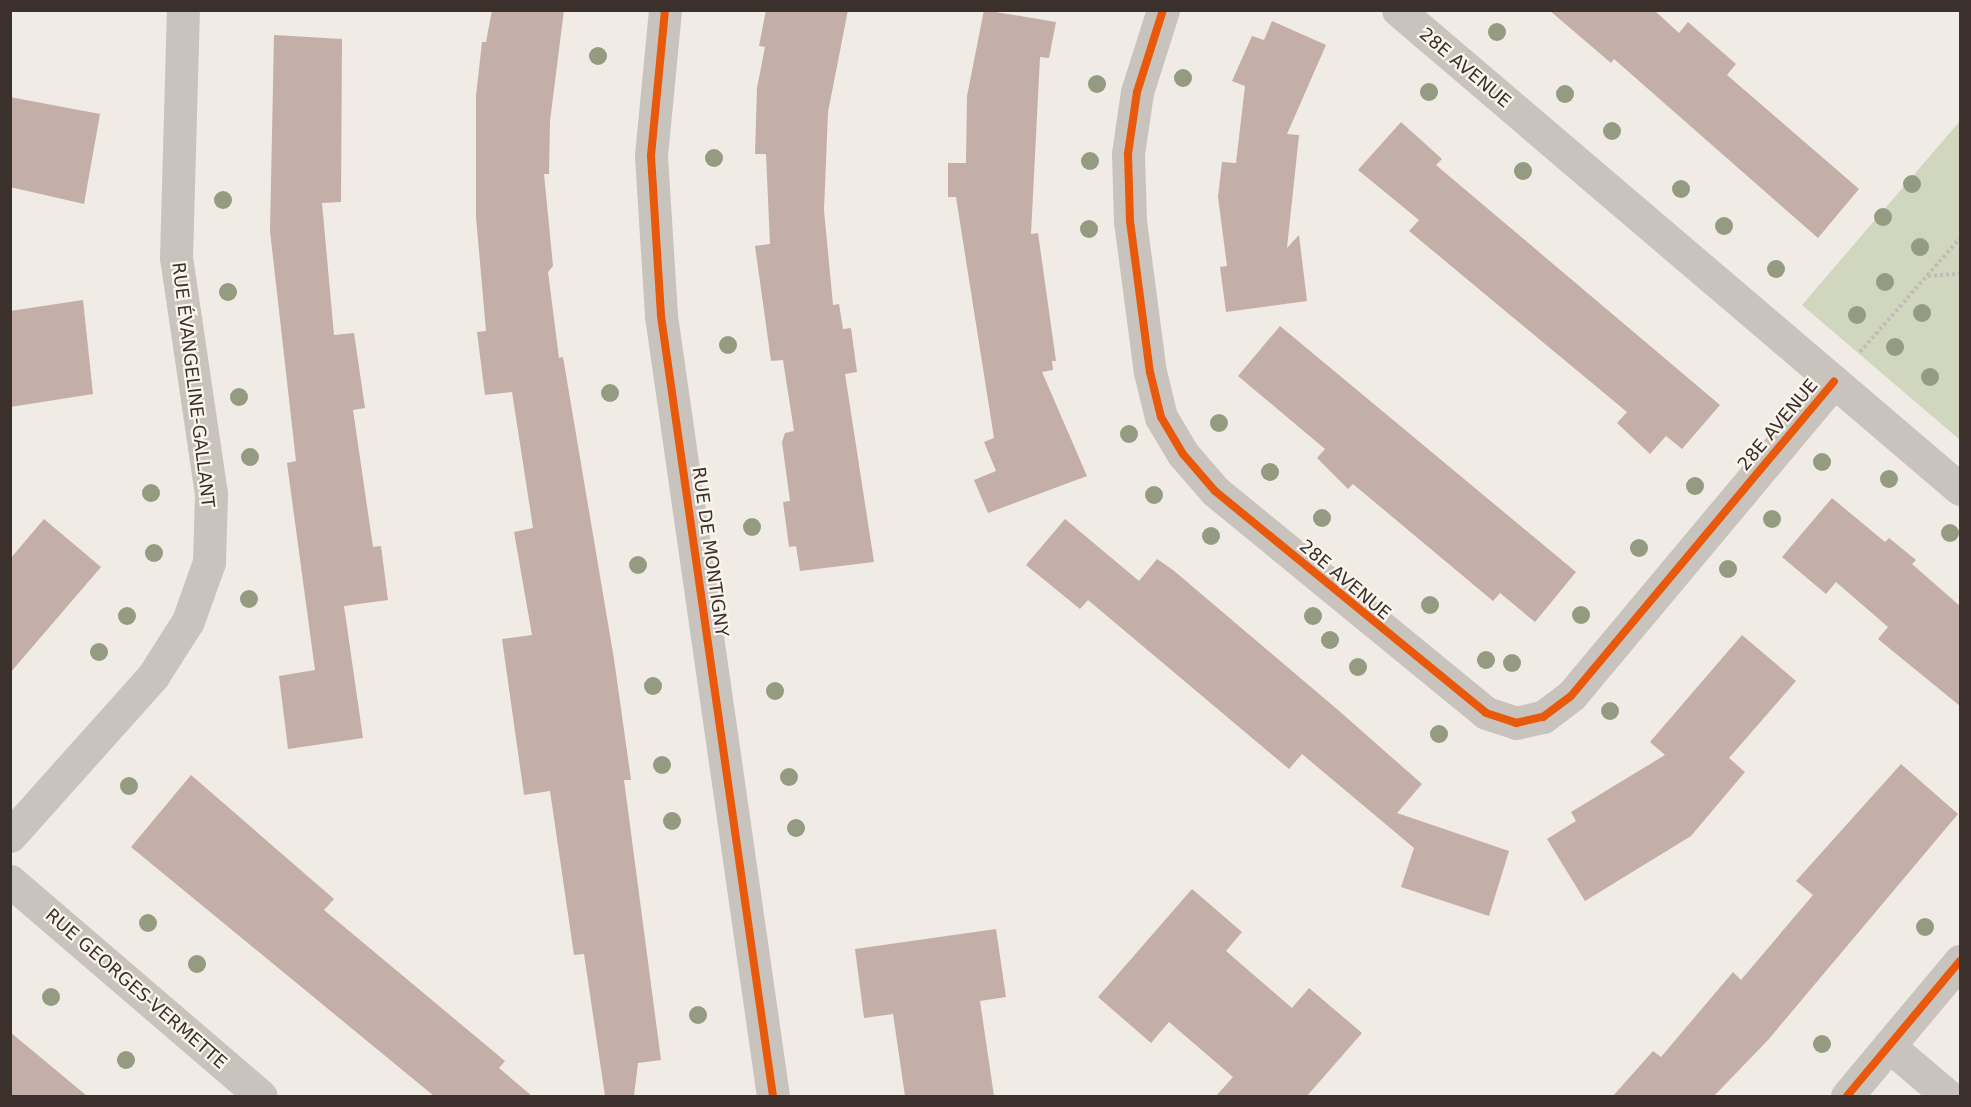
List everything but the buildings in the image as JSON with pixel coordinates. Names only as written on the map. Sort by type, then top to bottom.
[{"type":"street","name":"RUE DE MONTIGNY","points":[[665,10],[651,156],[662,315],[773,1096]]},
{"type":"street","name":"28E AVENUE","points":[[1163,10],[1137,92],[1128,154],[1130,221],[1150,372],[1161,417],[1183,454],[1215,491],[1486,713],[1516,723],[1543,717],[1571,696],[1834,382]]},
{"type":"street","name":"28E AVENUE","points":[[1398,10],[1960,489]]},
{"type":"street","name":"RUE ÉVANGELINE-GALLANT","points":[[10,836],[153,676],[188,621],[209,562],[211,494],[176,258],[179,11]]},
{"type":"street","name":"RUE GEORGES-VERMETTE","points":[[10,881],[261,1096]]},
{"type":"street","points":[[1847,1096],[1960,962]]},
{"type":"street","points":[[1889,1046],[1947,1096]]},
{"type":"path","points":[[1834,382],[1960,238]]},
{"type":"path","points":[[1927,276],[1960,274]]},
{"type":"green space","points":[[1960,121],[1960,440],[1802,305]]},
{"type":"cycle path","points":[[665,10],[651,156],[661,316],[773,1096]]},
{"type":"cycle path","points":[[1163,10],[1137,92],[1128,154],[1130,221],[1150,372],[1161,417],[1183,454],[1215,491],[1486,713],[1516,723],[1543,717],[1571,696],[1834,382]]},
{"type":"cycle path","points":[[1847,1096],[1960,961]]}]
